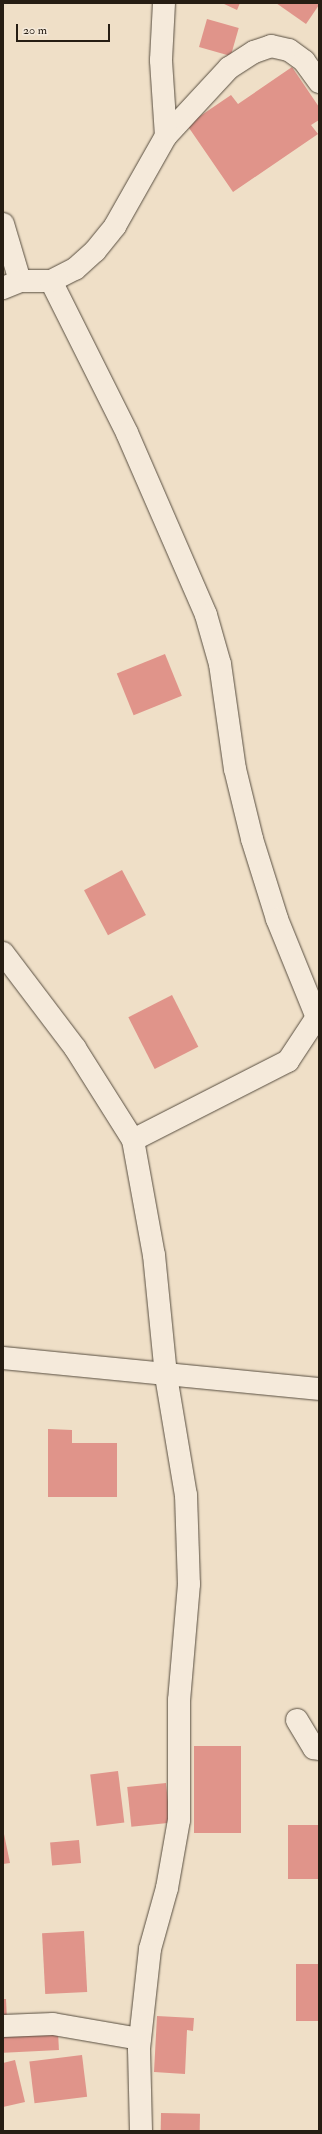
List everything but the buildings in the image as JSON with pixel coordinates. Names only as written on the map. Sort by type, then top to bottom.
[{"type":"street","points":[[164,3],[161,60],[166,136]]},
{"type":"street","points":[[3,224],[12,285],[51,281],[75,269],[115,226],[166,136],[229,68],[254,52],[271,46],[288,50],[304,61],[319,82]]},
{"type":"street","points":[[51,281],[127,433],[206,615],[220,664],[235,769],[252,838],[277,919],[317,1014],[288,1061],[133,1140]]},
{"type":"street","points":[[3,953],[32,987],[133,1140],[154,1255],[166,1376],[186,1495],[190,1584],[179,1700],[179,1820],[168,1888],[150,1949],[140,2039],[141,2131]]},
{"type":"street","points":[[3,1358],[166,1376],[319,1389]]},
{"type":"street","points":[[297,1720],[314,1748],[319,1749]]},
{"type":"street","points":[[3,2026],[53,2024],[140,2039]]}]
